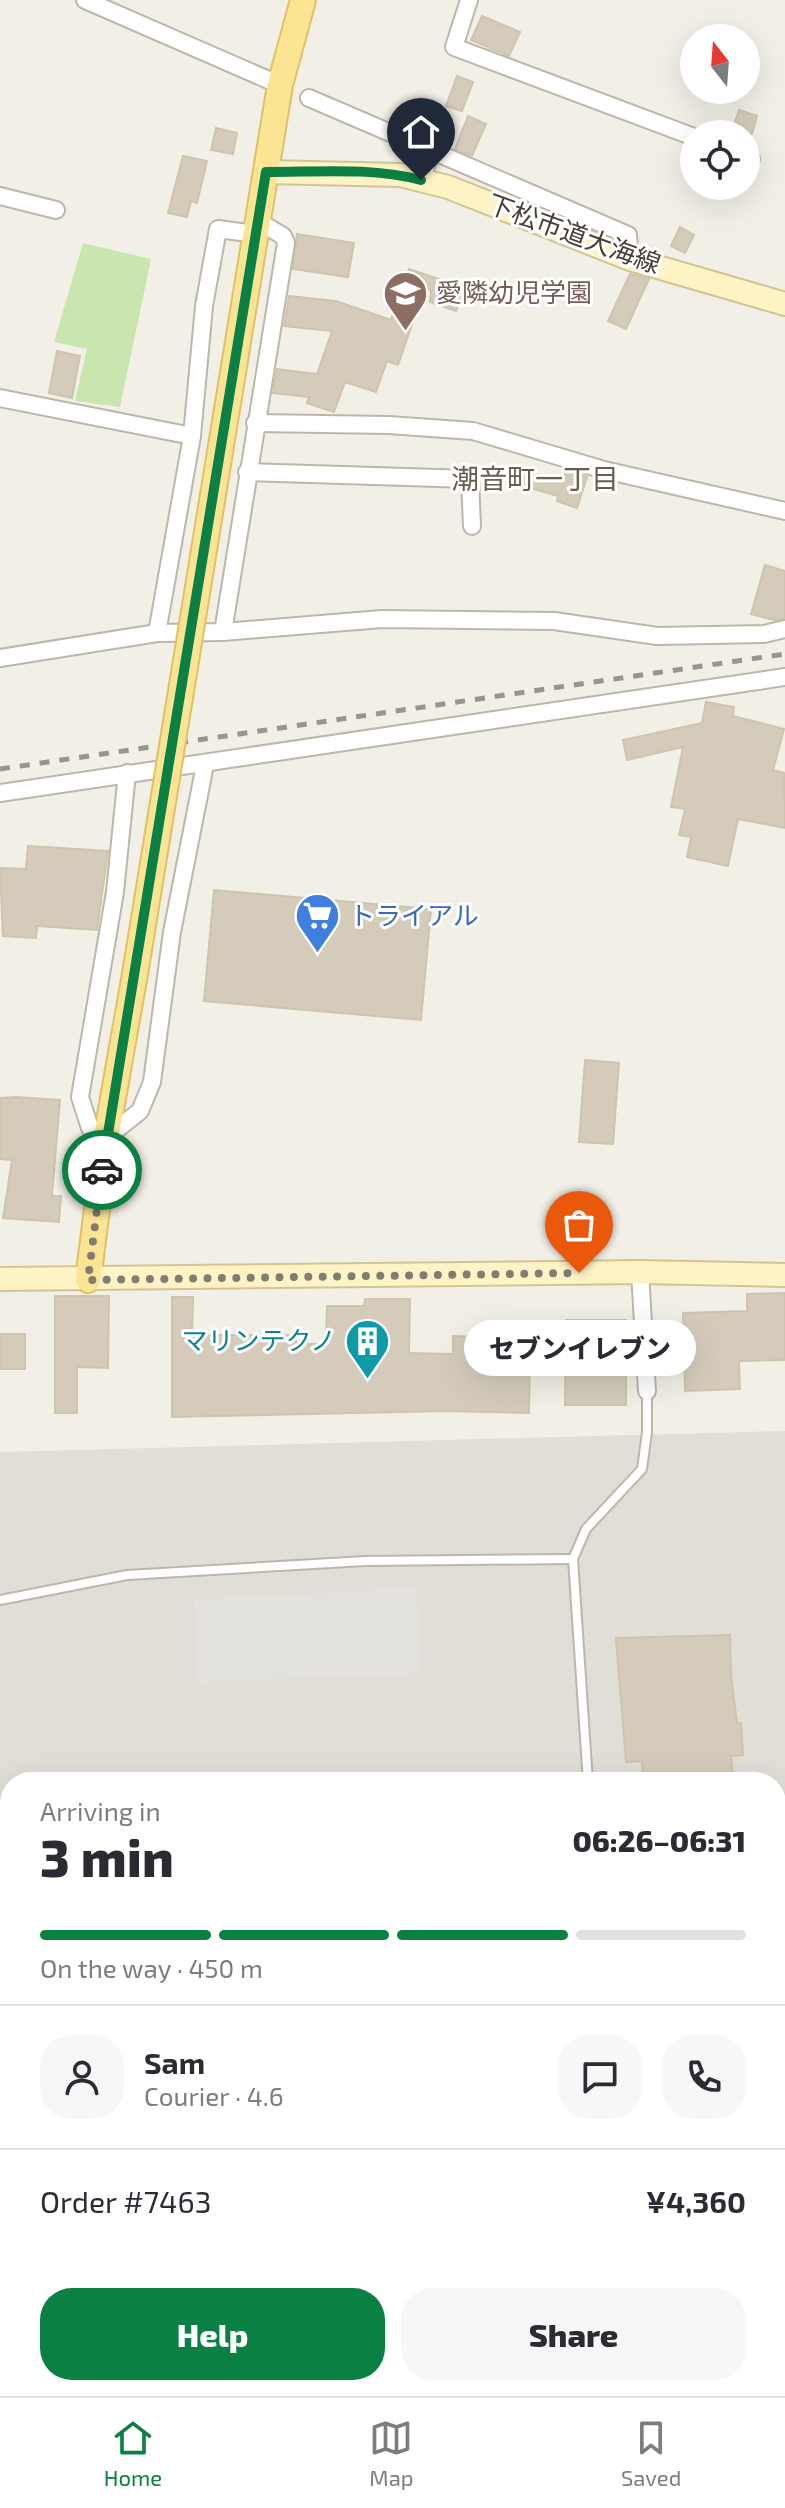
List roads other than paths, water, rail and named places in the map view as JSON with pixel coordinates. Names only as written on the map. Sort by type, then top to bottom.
[{"type":"main road","points":[[88,1280],[106,1138],[280,85],[303,0]]},
{"type":"main road","name":"下松市道大海線","points":[[266,172],[351,171],[421,180],[448,187],[630,259],[785,304]]},
{"type":"main road","points":[[0,1279],[640,1272],[785,1275]]},
{"type":"street","points":[[85,0],[119,7],[280,85]]},
{"type":"street","points":[[469,0],[454,47],[680,132]]},
{"type":"street","points":[[309,98],[628,235],[630,259]]},
{"type":"street","points":[[421,180],[432,150]]},
{"type":"street","points":[[0,196],[56,210]]},
{"type":"street","points":[[157,633],[192,436],[204,306],[218,229],[257,228],[283,236],[286,243],[223,632]]},
{"type":"street","points":[[0,398],[192,436]]},
{"type":"street","points":[[255,423],[389,425],[473,431],[604,470],[785,511]]},
{"type":"street","points":[[247,472],[470,479],[472,526]]},
{"type":"street","points":[[0,658],[157,633],[223,632],[382,619],[554,621],[657,636],[764,634],[785,629]]},
{"type":"street","points":[[0,793],[785,677]]},
{"type":"street","points":[[127,773],[115,892],[80,1097],[90,1128],[106,1138],[140,1111],[152,1082],[172,932],[205,765]]},
{"type":"street","points":[[640,1272],[647,1391]]},
{"type":"lane","points":[[587,1772],[573,1559],[586,1529],[642,1469],[647,1432],[647,1391]]},
{"type":"lane","points":[[0,1600],[127,1575],[365,1561],[573,1559]]},
{"type":"railway","points":[[0,769],[785,654]]},
{"type":"place","name":"愛隣幼児学園","points":[[405,332]]},
{"type":"place","name":"トライアル","points":[[318,955]]},
{"type":"place","name":"セブンイレブン","points":[[579,1273]]},
{"type":"place","name":"マリンテクノ","points":[[367,1380]]},
{"type":"district","name":"潮音町一丁目","points":[[535,479]]}]
